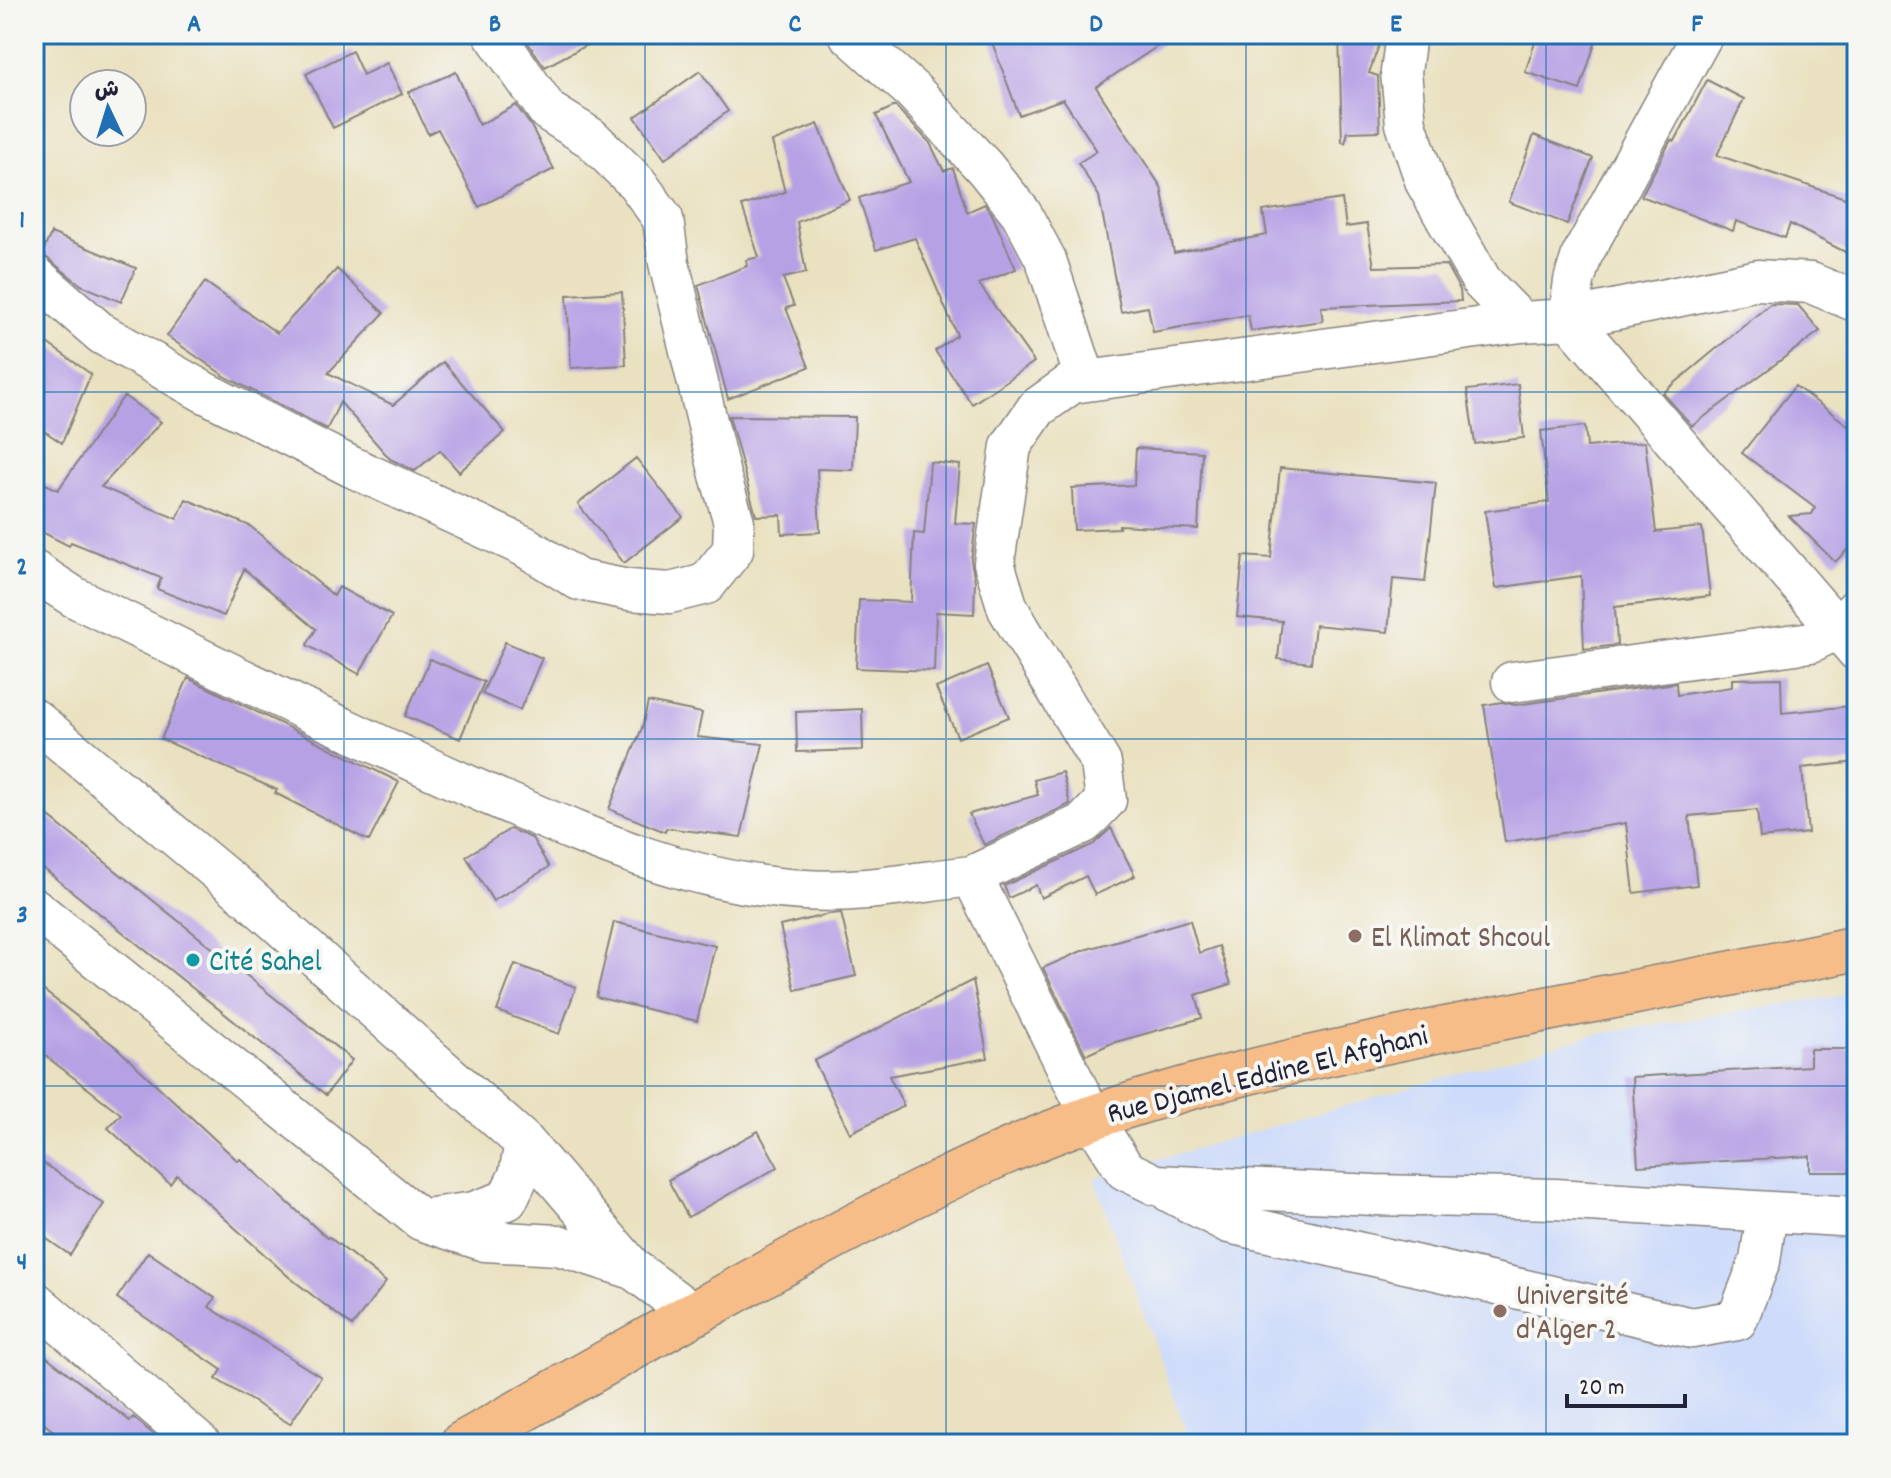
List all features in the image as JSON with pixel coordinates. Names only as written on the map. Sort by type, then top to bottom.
[{"type":"main road","name":"Rue Djamel Eddine El Afghani","points":[[462,1444],[693,1314],[973,1165],[1092,1118],[1203,1084],[1329,1053],[1567,1003],[1857,948]]},
{"type":"street","points":[[34,275],[102,334],[204,392],[352,467],[524,546],[579,580],[629,590],[670,593],[706,584],[733,550],[734,522],[669,263],[663,219],[637,183],[591,138],[548,111],[494,34]]},
{"type":"street","points":[[849,34],[913,91],[985,168],[1021,213],[1046,260],[1086,381]]},
{"type":"street","points":[[1406,34],[1401,72],[1406,124],[1426,183],[1482,282],[1521,322]]},
{"type":"street","points":[[1512,682],[1795,645],[1850,630],[1569,319],[1574,281],[1582,255],[1703,34]]},
{"type":"street","points":[[34,571],[74,597],[410,759],[606,845],[706,877],[805,891],[867,889],[972,876],[1084,823],[1106,800],[1101,763],[1008,609],[994,563],[1011,446],[1037,408],[1072,383],[1521,322],[1569,319],[1758,280],[1811,283],[1857,302]]},
{"type":"street","points":[[34,719],[245,894],[525,1143],[633,1269],[693,1314]]},
{"type":"street","points":[[972,876],[1092,1118],[1125,1170],[1229,1223],[1692,1328],[1737,1320],[1760,1261],[1767,1213]]},
{"type":"street","points":[[34,908],[421,1220],[485,1241],[558,1245],[633,1269]]},
{"type":"street","points":[[421,1220],[474,1212],[507,1200],[519,1175],[525,1143]]},
{"type":"street","points":[[1156,1185],[1555,1199],[1857,1217]]},
{"type":"street","points":[[34,1301],[200,1444]]},
{"type":"shaded area","name":"Université d'Alger 2","points":[[1857,993],[1857,1444],[1191,1444],[1094,1178],[1592,1035]]},
{"type":"building","points":[[540,34],[607,34],[545,67],[528,43]]},
{"type":"building","points":[[989,34],[1176,34],[1096,87],[1161,187],[1174,253],[1267,235],[1263,211],[1342,199],[1346,227],[1367,224],[1374,267],[1446,265],[1460,290],[1461,301],[1321,307],[1323,321],[1251,331],[1248,315],[1153,332],[1148,307],[1121,312],[1099,196],[1078,163],[1097,151],[1063,99],[1019,115]]},
{"type":"building","points":[[1339,34],[1383,34],[1369,73],[1378,76],[1380,131],[1348,132],[1345,143],[1342,142]]},
{"type":"building","points":[[1538,34],[1598,34],[1580,90],[1525,72]]},
{"type":"building","points":[[352,51],[363,75],[387,63],[402,94],[333,128],[306,74]]},
{"type":"building","points":[[700,71],[728,111],[665,159],[635,117]]},
{"type":"building","points":[[456,72],[479,125],[516,105],[554,169],[479,207],[438,129],[428,134],[409,92]]},
{"type":"building","points":[[1707,80],[1744,99],[1717,155],[1857,202],[1857,258],[1790,224],[1785,238],[1736,221],[1733,231],[1641,196]]},
{"type":"building","points":[[895,106],[930,143],[944,171],[953,168],[967,212],[985,204],[1016,269],[979,284],[1034,362],[972,404],[935,351],[957,335],[915,238],[876,250],[859,198],[909,182],[876,115]]},
{"type":"building","points":[[818,124],[850,200],[797,222],[806,273],[783,278],[794,306],[786,308],[809,367],[728,399],[698,285],[747,266],[746,260],[759,257],[742,206],[785,192],[772,142]]},
{"type":"building","points":[[1534,135],[1593,158],[1567,224],[1509,202]]},
{"type":"building","points":[[51,233],[136,268],[121,302],[81,285],[42,254]]},
{"type":"building","points":[[337,269],[384,313],[328,373],[393,405],[443,362],[505,432],[459,472],[440,450],[415,471],[390,459],[340,402],[327,429],[226,377],[167,336],[205,282],[277,333]]},
{"type":"building","points":[[622,292],[626,365],[571,368],[567,295]]},
{"type":"building","points":[[1770,304],[1798,305],[1820,331],[1692,426],[1663,393]]},
{"type":"building","points":[[34,334],[91,374],[62,443],[34,424]]},
{"type":"building","points":[[1518,384],[1524,438],[1475,444],[1467,390]]},
{"type":"building","points":[[1795,386],[1857,432],[1857,548],[1852,545],[1835,562],[1789,516],[1812,514],[1815,508],[1742,453]]},
{"type":"building","points":[[124,396],[161,422],[101,487],[177,519],[186,499],[250,526],[334,596],[339,587],[392,616],[359,674],[307,645],[316,629],[244,569],[224,616],[157,589],[161,578],[71,542],[69,546],[34,528],[34,508],[46,484],[58,490]]},
{"type":"building","points":[[729,416],[855,417],[853,470],[817,469],[820,532],[782,534],[781,515],[756,516]]},
{"type":"building","points":[[1585,426],[1587,447],[1645,442],[1656,532],[1702,527],[1710,596],[1615,607],[1617,645],[1584,649],[1581,576],[1496,588],[1485,511],[1549,502],[1541,431]]},
{"type":"building","points":[[1136,448],[1202,452],[1198,529],[1119,525],[1119,528],[1074,530],[1072,488],[1134,485]]},
{"type":"building","points":[[636,458],[683,517],[624,563],[578,504]]},
{"type":"building","points":[[930,462],[960,465],[955,523],[976,524],[971,560],[975,581],[974,614],[936,612],[934,671],[856,668],[859,600],[911,602],[914,533],[924,534]]},
{"type":"building","points":[[1280,468],[1436,483],[1425,582],[1393,579],[1388,632],[1315,625],[1311,663],[1278,659],[1282,621],[1237,617],[1243,556],[1271,558]]},
{"type":"building","points":[[505,642],[542,658],[520,710],[482,694]]},
{"type":"building","points":[[430,659],[484,682],[460,739],[405,716]]},
{"type":"building","points":[[987,666],[1009,717],[958,738],[936,688]]},
{"type":"building","points":[[188,678],[399,782],[369,841],[275,793],[277,790],[161,739]]},
{"type":"building","points":[[1781,678],[1782,713],[1851,706],[1857,762],[1802,768],[1808,833],[1760,838],[1757,810],[1689,816],[1697,885],[1634,893],[1626,823],[1505,842],[1484,705],[1502,702],[1515,705],[1676,683],[1677,695],[1732,687],[1732,679]]},
{"type":"building","points":[[648,702],[702,713],[697,737],[763,744],[741,837],[666,828],[665,832],[609,809],[642,728]]},
{"type":"building","points":[[862,709],[863,750],[797,752],[796,712]]},
{"type":"building","points":[[1062,772],[1070,804],[984,845],[969,814],[1038,795],[1034,780]]},
{"type":"building","name":"Cité Sahel","points":[[34,805],[352,1060],[326,1095],[34,861]]},
{"type":"building","points":[[1111,828],[1135,876],[1095,895],[1086,876],[1041,898],[1036,885],[1009,898],[1004,886],[1094,844]]},
{"type":"building","points":[[510,829],[532,838],[549,867],[493,901],[466,856]]},
{"type":"building","points":[[841,913],[856,976],[795,990],[780,926]]},
{"type":"building","points":[[1190,920],[1199,953],[1219,946],[1231,984],[1196,995],[1202,1018],[1112,1043],[1086,1055],[1043,968],[1084,950]]},
{"type":"building","points":[[614,922],[715,946],[697,1021],[596,997]]},
{"type":"building","points":[[515,964],[576,987],[559,1034],[497,1011]]},
{"type":"building","points":[[973,980],[988,1058],[889,1076],[904,1106],[850,1133],[814,1061]]},
{"type":"building","points":[[34,983],[116,1047],[238,1161],[240,1159],[327,1238],[386,1282],[352,1326],[289,1277],[177,1175],[170,1184],[108,1128],[121,1114],[34,1047]]},
{"type":"building","points":[[1810,1049],[1857,1049],[1857,1172],[1810,1172],[1810,1156],[1638,1166],[1632,1077],[1810,1066]]},
{"type":"building","points":[[758,1131],[778,1167],[688,1217],[668,1180]]},
{"type":"building","points":[[34,1157],[104,1204],[70,1255],[34,1230]]},
{"type":"building","points":[[148,1252],[215,1298],[209,1307],[321,1377],[290,1424],[216,1379],[222,1370],[117,1298]]},
{"type":"building","points":[[34,1347],[130,1421],[133,1417],[165,1444],[70,1444],[34,1416]]},
{"type":"place","name":"El Klimat Shcoul","points":[[1355,936]]},
{"type":"place","name":"Cité Sahel","points":[[193,960]]},
{"type":"place","name":"Université d'Alger 2","points":[[1500,1311]]}]
